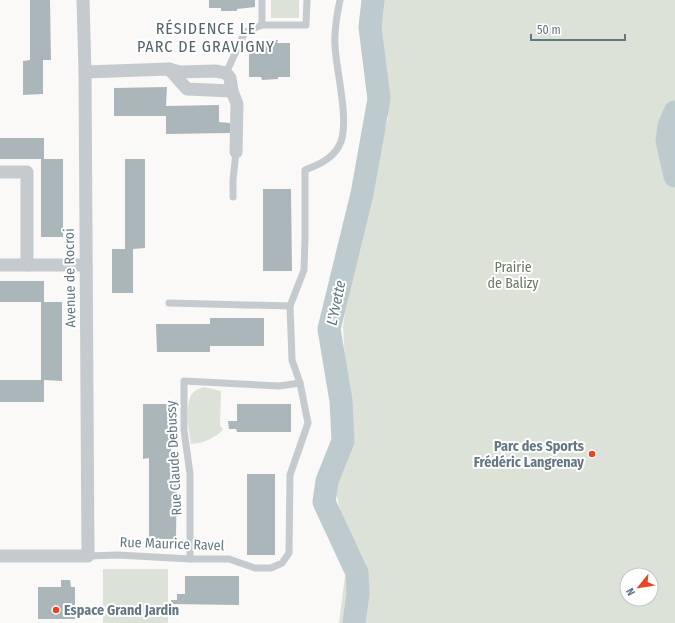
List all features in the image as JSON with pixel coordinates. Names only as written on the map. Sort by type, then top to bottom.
[{"type":"street","name":"Avenue de Rocroi","points":[[83,0],[85,72],[88,556]]},
{"type":"street","points":[[169,69],[187,89],[232,91]]},
{"type":"street","points":[[85,72],[169,69],[180,72],[215,71],[226,73],[230,78],[232,91],[237,104],[236,152]]},
{"type":"street","points":[[0,172],[27,172],[27,265]]},
{"type":"street","points":[[0,265],[86,265]]},
{"type":"street","points":[[0,556],[88,556]]},
{"type":"lane","points":[[262,0],[262,25]]},
{"type":"lane","points":[[226,73],[245,32],[262,25],[306,25],[307,0]]},
{"type":"lane","name":"Rue Maurice Ravel","points":[[88,556],[118,555],[190,559],[228,559],[255,568],[271,568],[282,563],[290,552],[290,475],[308,423],[300,383],[292,360],[290,306],[304,270],[305,170],[318,166],[332,156],[340,145],[344,129],[335,45],[340,0]]},
{"type":"lane","points":[[233,197],[232,180],[236,152]]},
{"type":"lane","points":[[168,303],[290,306]]},
{"type":"lane","name":"Rue Claude Debussy","points":[[190,559],[190,474],[184,430],[184,381],[279,386],[300,383]]},
{"type":"green space","points":[[271,0],[299,0],[299,18],[271,18]]},
{"type":"green space","name":"Prairie de Balizy","points":[[380,0],[675,0],[675,623],[339,623],[345,576],[344,529],[333,479],[350,445],[343,327],[354,245],[370,178],[388,119],[382,51]]},
{"type":"green space","points":[[204,387],[221,391],[220,425],[223,430],[208,440],[191,444],[188,416],[189,401],[191,395],[195,391]]},
{"type":"green space","points":[[103,569],[168,569],[168,623],[103,623]]},
{"type":"building","points":[[30,0],[50,0],[51,60],[43,60],[43,94],[23,95],[23,61],[30,60]]},
{"type":"building","points":[[209,0],[255,0],[255,7],[237,9],[237,11],[221,11],[221,8],[209,8]]},
{"type":"building","points":[[261,40],[278,40],[277,43],[290,43],[290,77],[278,77],[278,79],[262,80],[261,77],[249,77],[249,44],[261,43]]},
{"type":"building","points":[[167,87],[166,106],[219,105],[219,122],[230,123],[231,133],[166,134],[166,116],[114,116],[114,88]]},
{"type":"building","points":[[0,138],[44,138],[44,159],[63,159],[63,237],[41,237],[41,159],[0,159]]},
{"type":"building","points":[[125,159],[145,159],[145,248],[133,249],[133,293],[112,293],[112,249],[125,249]]},
{"type":"building","points":[[263,189],[291,189],[292,271],[263,271]]},
{"type":"building","points":[[0,281],[44,281],[44,302],[62,302],[62,381],[44,380],[44,402],[0,402],[0,380],[41,380],[41,302],[0,302]]},
{"type":"building","points":[[210,318],[264,318],[264,346],[210,346],[210,352],[157,352],[156,324],[210,324]]},
{"type":"building","points":[[143,404],[171,404],[171,458],[177,459],[176,539],[149,539],[149,458],[143,459]]},
{"type":"building","points":[[237,404],[291,404],[291,432],[237,432],[236,429],[229,429],[228,421],[237,421]]},
{"type":"building","points":[[247,474],[275,474],[275,555],[247,555]]},
{"type":"building","points":[[185,576],[239,576],[239,605],[171,604],[171,600],[177,600],[177,594],[185,594]]},
{"type":"building","name":"Espace Grand Jardin","points":[[61,580],[70,580],[71,587],[75,587],[75,619],[38,619],[38,587],[61,587]]},
{"type":"waterway","name":"L'Yvette","points":[[354,623],[358,594],[357,573],[324,502],[327,481],[343,441],[341,401],[329,329],[362,194],[379,99],[370,27],[373,0]]},
{"type":"waterway","points":[[675,112],[669,126],[667,141],[675,176]]},
{"type":"place","name":"Parc des Sports Frédéric Langrenay","points":[[592,454]]},
{"type":"place","name":"Espace Grand Jardin","points":[[56,610]]},
{"type":"district","name":"RÉSIDENCE LE PARC DE GRAVIGNY","points":[[206,37]]}]
